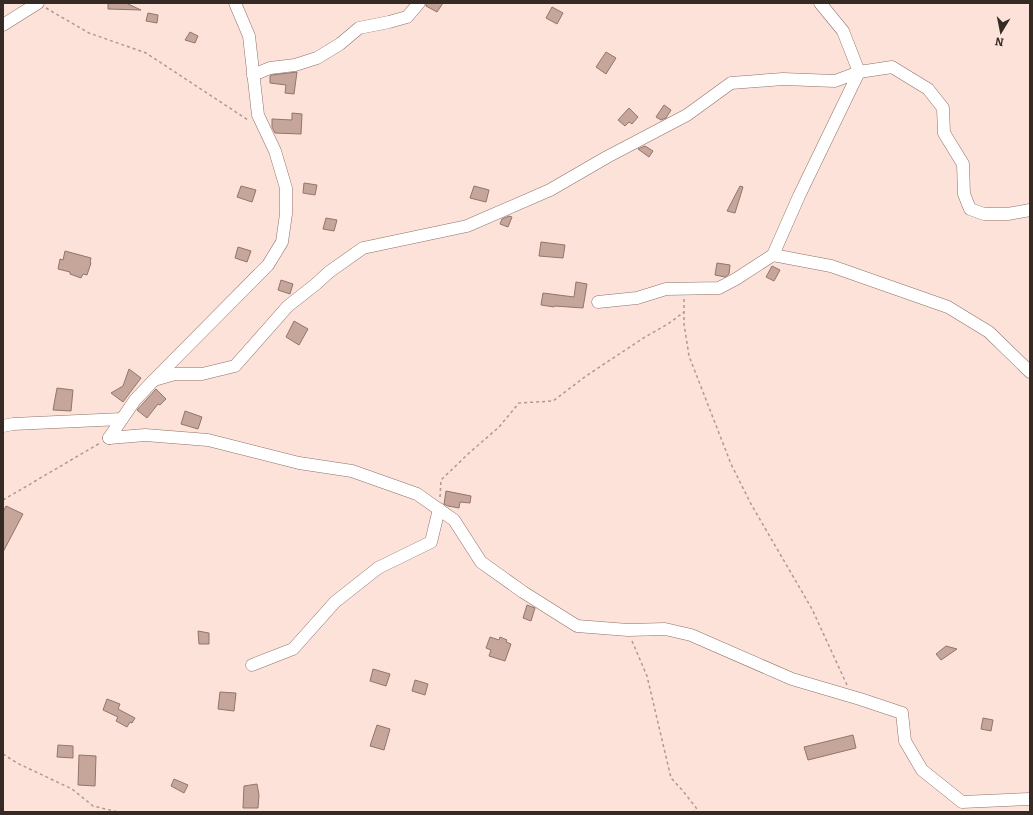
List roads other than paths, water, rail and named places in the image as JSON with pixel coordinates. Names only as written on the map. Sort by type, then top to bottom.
[{"type":"street","points":[[3,25],[38,3]]},
{"type":"street","points":[[235,3],[249,36],[258,115],[276,152],[286,188],[286,214],[282,242],[268,266],[134,400],[109,438],[145,435],[208,440],[300,462],[352,471],[417,494],[454,520],[481,562],[523,592],[577,626],[628,630],[665,629],[691,635],[792,679],[902,713],[905,741],[922,770],[962,802],[1030,799]]},
{"type":"street","points":[[253,75],[270,68],[295,65],[317,58],[340,44],[359,28],[407,17],[418,3]]},
{"type":"street","points":[[598,302],[637,298],[666,289],[719,288],[736,279],[773,254],[798,196],[859,72],[843,31],[820,3]]},
{"type":"street","points":[[154,380],[175,374],[202,374],[234,366],[288,306],[329,272],[363,248],[467,226],[550,190],[607,157],[687,115],[731,83],[783,79],[835,81],[859,72],[892,67],[928,89],[943,108],[944,133],[963,164],[964,194],[970,209],[984,214],[1008,214],[1030,210]]},
{"type":"street","points":[[773,254],[832,266],[948,307],[989,332],[1030,372]]},
{"type":"street","points":[[3,426],[13,424],[122,419]]},
{"type":"street","points":[[252,665],[293,649],[335,602],[378,568],[431,542],[439,509]]}]
